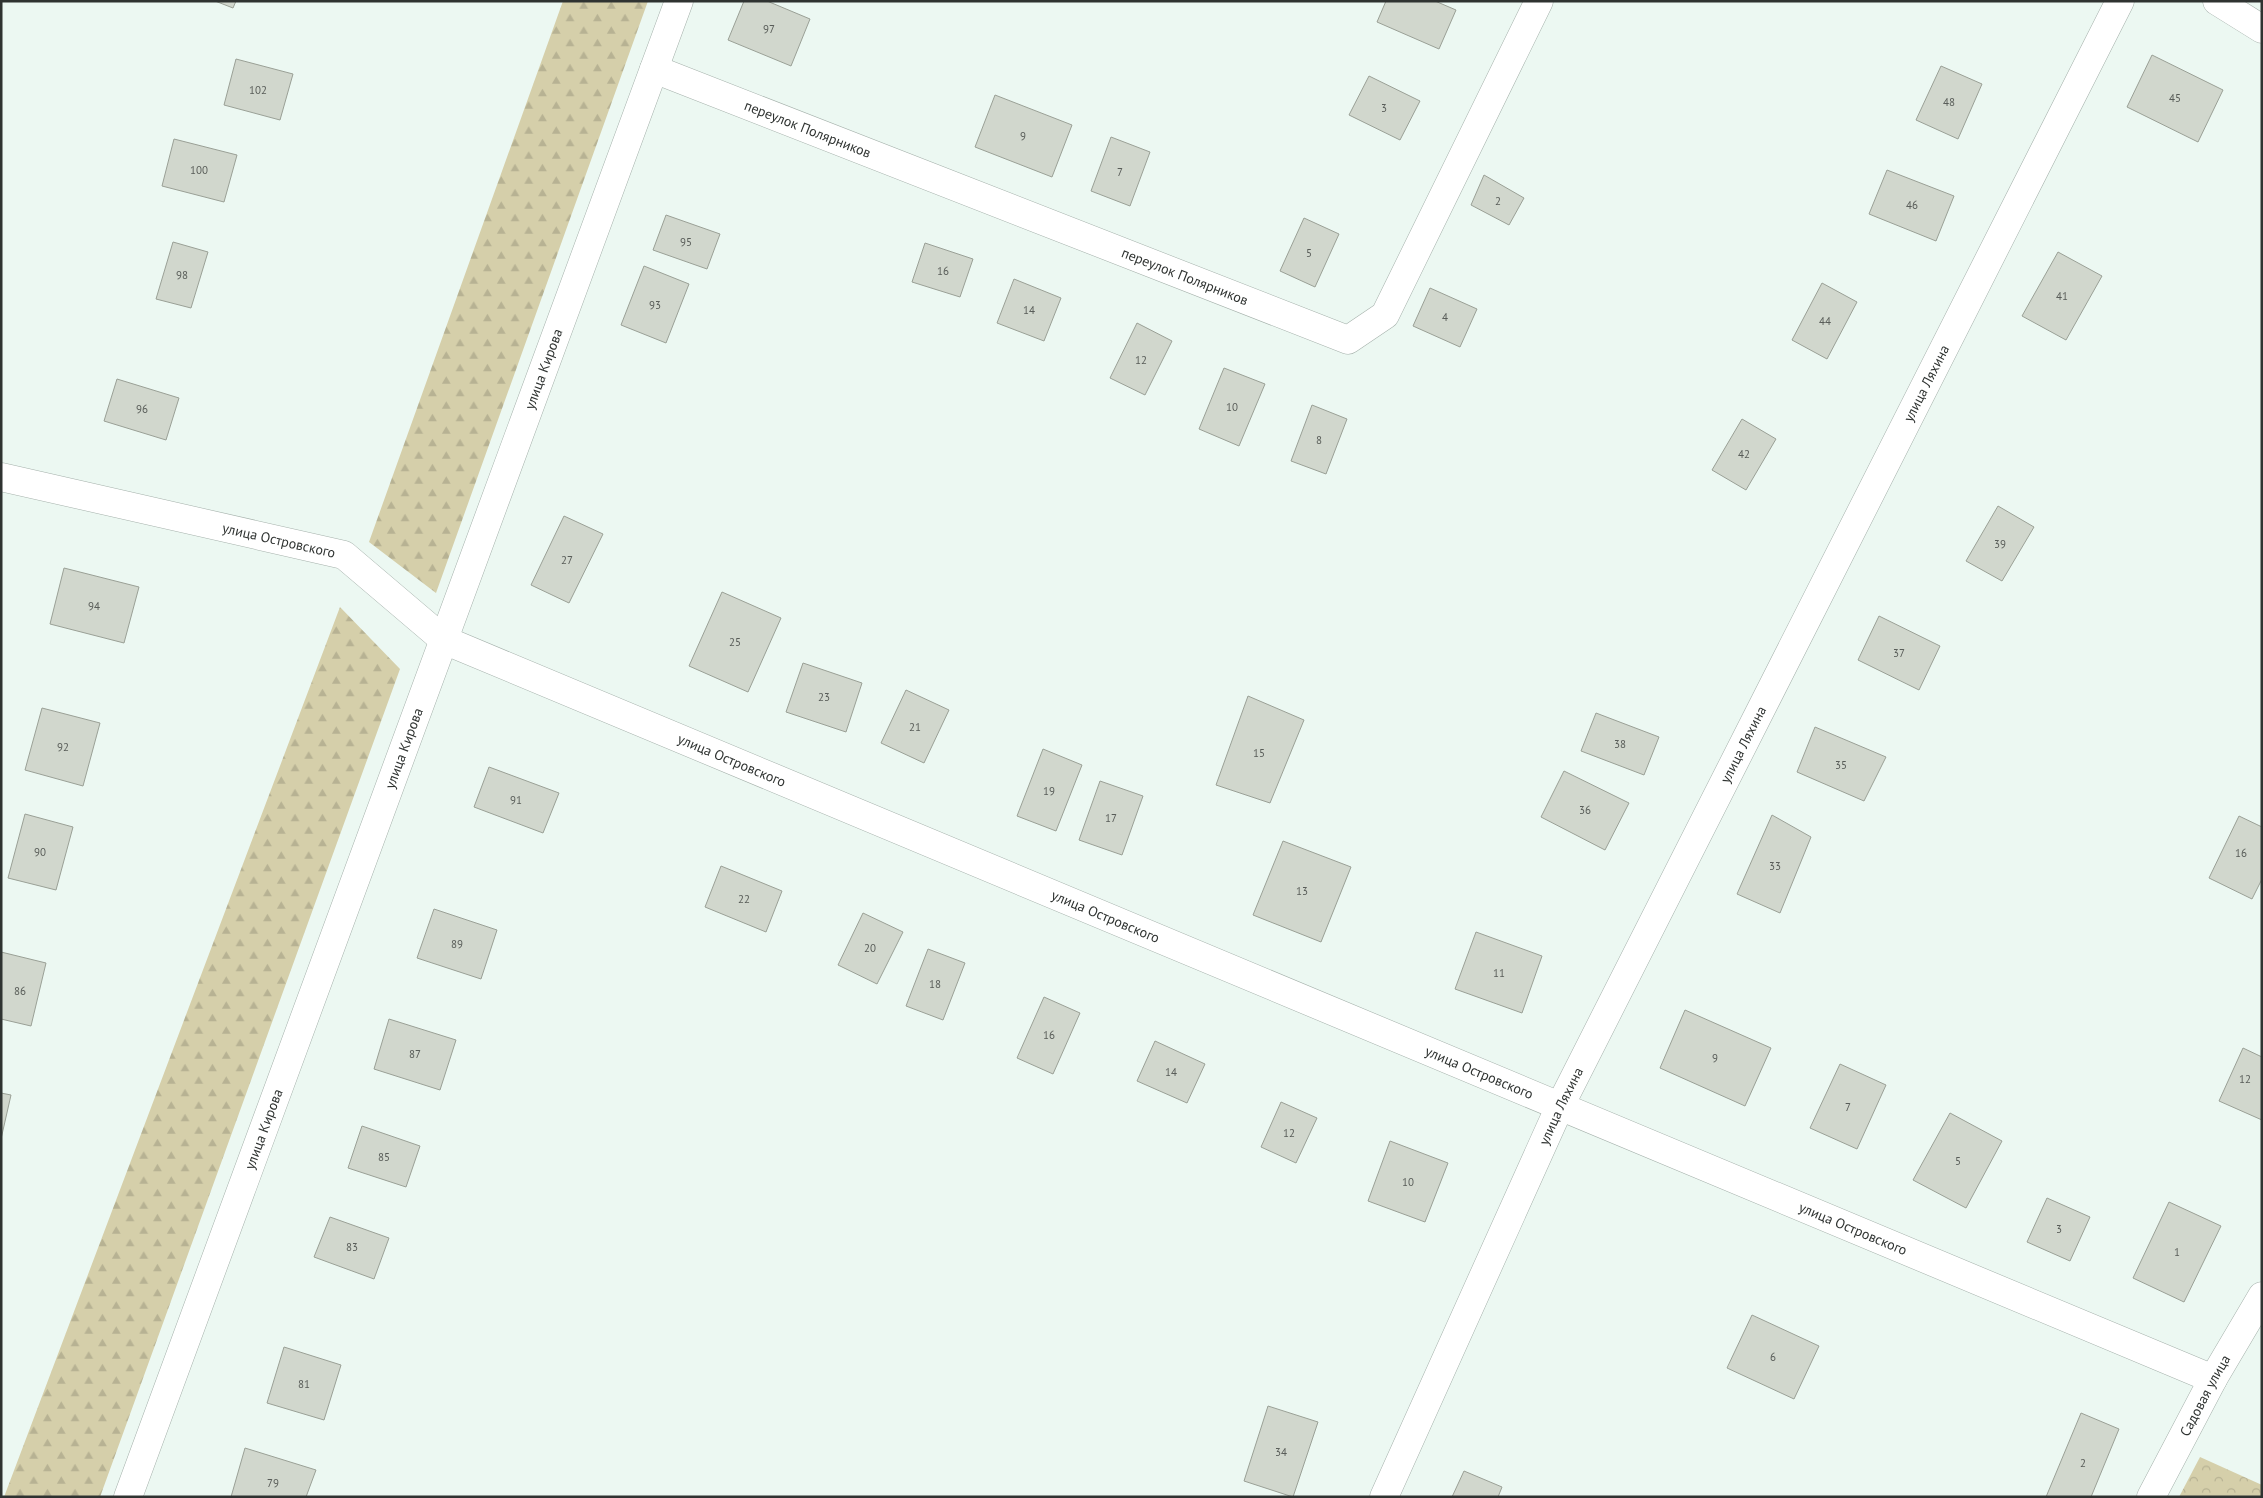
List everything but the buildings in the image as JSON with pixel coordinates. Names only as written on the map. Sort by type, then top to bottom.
[{"type":"street","name":"улица Кирова","points":[[128,1497],[679,1]]},
{"type":"street","name":"переулок Полярников","points":[[654,69],[1348,340],[1385,315],[1540,1]]},
{"type":"street","name":"улица Ляхина","points":[[1384,1497],[1560,1106],[2120,1]]},
{"type":"street","points":[[2217,1],[2262,29]]},
{"type":"street","name":"улица Островского","points":[[1,476],[344,555],[444,640],[2213,1379]]},
{"type":"street","name":"Садовая улица","points":[[2150,1497],[2213,1379],[2262,1296]]},
{"type":"green space","points":[[563,1],[648,1],[436,593],[369,542]]},
{"type":"green space","points":[[340,607],[400,669],[100,1497],[4,1497]]},
{"type":"green space","points":[[2200,1457],[2262,1485],[2262,1497],[2179,1497]]}]
